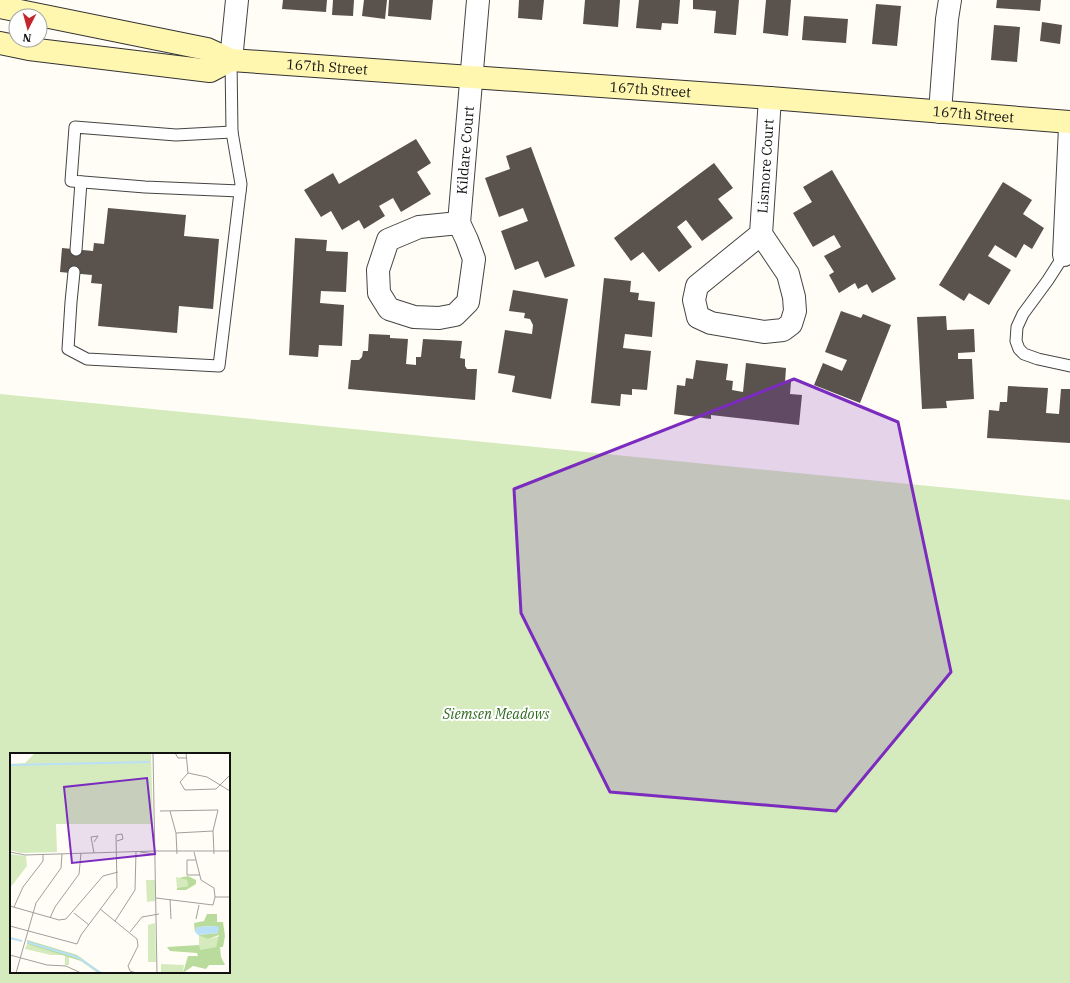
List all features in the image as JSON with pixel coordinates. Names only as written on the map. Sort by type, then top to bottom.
[{"type":"street","points":[[0,43],[29,49],[210,71],[231,60],[237,0]]},
{"type":"street","name":"Kildare Court","points":[[458,223],[478,0]]},
{"type":"street","points":[[940,112],[947,19],[950,0]]},
{"type":"street","name":"167th Street","points":[[0,7],[207,49],[231,60],[770,98],[1070,122]]},
{"type":"street","name":"Lismore Court","points":[[761,234],[697,286],[694,300],[698,316],[711,323],[764,332],[783,330],[791,324],[795,311],[794,297],[788,274],[761,234],[770,98]]},
{"type":"street","points":[[1067,257],[1070,127]]},
{"type":"street","points":[[458,223],[468,240],[474,259],[468,302],[455,315],[439,318],[414,317],[389,309],[379,293],[378,285],[378,270],[388,240],[419,227],[458,223]]},
{"type":"lane","points":[[74,272],[70,302],[68,349],[87,359],[219,366],[241,184],[232,132],[231,60]]},
{"type":"lane","points":[[232,132],[176,135],[75,127],[71,181],[145,187],[240,191]]},
{"type":"lane","points":[[76,250],[81,182]]},
{"type":"lane","points":[[1067,257],[1023,314],[1017,327],[1016,341],[1019,349],[1024,354],[1038,359],[1070,366]]},
{"type":"highlighted area","points":[[794,379],[898,422],[951,672],[836,811],[610,792],[521,613],[514,489]]},
{"type":"green space","name":"Siemsen Meadows","points":[[0,394],[1070,500],[1070,983],[0,983]]},
{"type":"building","points":[[283,0],[327,0],[326,12],[282,9]]},
{"type":"building","points":[[333,0],[354,0],[353,16],[332,15]]},
{"type":"building","points":[[364,0],[387,0],[385,19],[362,16]]},
{"type":"building","points":[[389,0],[433,0],[431,20],[388,16]]},
{"type":"building","points":[[519,0],[544,0],[542,20],[518,18]]},
{"type":"building","points":[[585,0],[620,0],[618,27],[583,24]]},
{"type":"building","points":[[639,0],[680,0],[678,24],[662,23],[661,30],[636,28]]},
{"type":"building","points":[[693,0],[739,0],[736,35],[714,33],[716,11],[693,9]]},
{"type":"building","points":[[766,0],[791,0],[788,36],[763,33]]},
{"type":"building","points":[[997,0],[1041,0],[1040,11],[996,8]]},
{"type":"building","points":[[876,4],[901,6],[897,46],[872,44]]},
{"type":"building","points":[[804,16],[848,19],[846,43],[802,40]]},
{"type":"building","points":[[1042,22],[1062,25],[1060,44],[1040,41]]},
{"type":"building","points":[[994,25],[1020,27],[1017,62],[991,60]]},
{"type":"building","points":[[416,139],[431,163],[417,172],[431,194],[401,212],[393,198],[379,206],[385,216],[364,229],[359,220],[342,230],[331,211],[321,217],[304,190],[333,173],[339,184]]},
{"type":"building","points":[[531,147],[575,266],[545,278],[538,261],[515,270],[501,231],[528,221],[523,208],[499,217],[485,178],[510,169],[506,156]]},
{"type":"building","points":[[714,163],[733,188],[718,199],[733,218],[702,241],[686,220],[677,227],[692,247],[659,272],[643,252],[631,261],[614,238]]},
{"type":"building","points":[[832,170],[896,279],[872,293],[867,284],[858,289],[855,283],[839,293],[829,275],[834,272],[824,256],[841,247],[834,235],[813,247],[793,213],[812,202],[803,187]]},
{"type":"building","points":[[1003,182],[1032,200],[1023,214],[1044,228],[1032,249],[1024,244],[1016,258],[995,245],[988,256],[1011,270],[989,305],[969,293],[964,301],[939,285]]},
{"type":"building","points":[[108,208],[186,215],[184,236],[219,239],[213,309],[179,306],[177,333],[98,326],[102,284],[91,283],[92,275],[60,272],[62,248],[93,251],[94,243],[104,244]]},
{"type":"building","points":[[295,238],[327,240],[326,251],[348,252],[346,292],[321,291],[320,303],[344,305],[342,346],[319,345],[318,357],[289,355]]},
{"type":"building","points":[[604,278],[631,281],[630,292],[639,293],[638,300],[655,302],[652,337],[625,334],[623,348],[651,351],[647,390],[632,389],[632,395],[621,394],[620,406],[591,403]]},
{"type":"building","points":[[513,290],[568,299],[551,399],[512,392],[515,376],[498,373],[505,330],[532,334],[533,325],[530,319],[524,318],[525,313],[509,311]]},
{"type":"building","points":[[841,311],[861,318],[863,314],[891,325],[860,403],[814,385],[823,363],[842,371],[847,360],[825,352]]},
{"type":"building","points":[[946,316],[947,330],[974,329],[975,352],[958,353],[958,359],[972,359],[974,399],[946,401],[947,408],[922,409],[917,317]]},
{"type":"building","points":[[369,334],[390,335],[390,338],[408,339],[406,364],[416,365],[416,357],[421,357],[423,339],[462,341],[460,358],[465,359],[465,366],[467,369],[477,369],[475,400],[348,389],[351,360],[359,360],[362,357],[363,351],[368,351]]},
{"type":"building","points":[[696,360],[728,364],[726,380],[733,381],[732,390],[743,392],[746,363],[786,368],[785,382],[791,382],[790,394],[802,395],[799,425],[711,415],[711,419],[674,414],[677,385],[685,386],[686,378],[693,379]]},
{"type":"building","points":[[1008,386],[1048,388],[1046,413],[1059,414],[1061,389],[1070,389],[1070,443],[987,438],[989,410],[999,411],[1000,402],[1007,402]]}]
